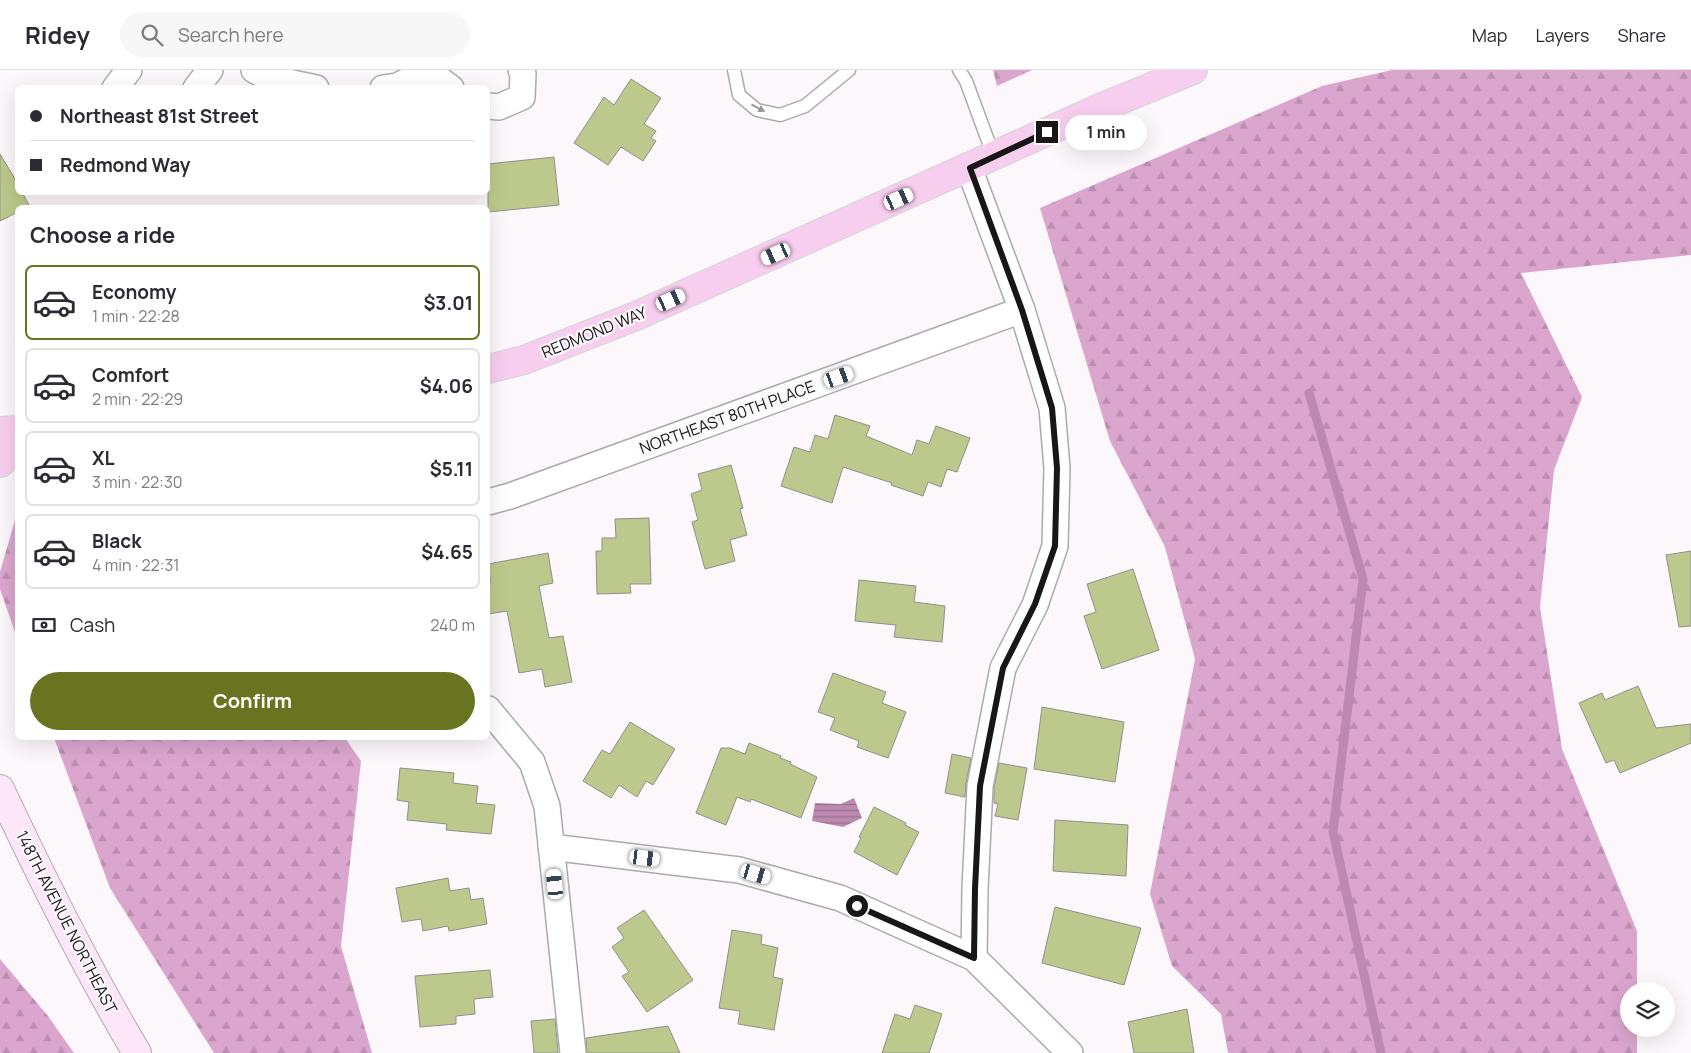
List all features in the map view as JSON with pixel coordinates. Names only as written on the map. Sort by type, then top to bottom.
[{"type":"main road","name":"REDMOND WAY","points":[[490,368],[524,360],[636,316],[970,168],[1100,108],[1193,70]]},
{"type":"main road","points":[[0,431],[15,430]]},
{"type":"main road","points":[[0,463],[15,449]]},
{"type":"main road","name":"148TH AVENUE NORTHEAST","points":[[0,789],[62,917],[137,1053]]},
{"type":"street","points":[[117,85],[129,70]]},
{"type":"street","points":[[198,85],[210,70]]},
{"type":"street","points":[[254,70],[269,78],[302,85]]},
{"type":"street","points":[[399,85],[429,70],[447,85]]},
{"type":"street","points":[[490,106],[499,107],[522,97],[523,74],[521,70]]},
{"type":"street","points":[[970,168],[1022,310],[1052,408],[1057,468],[1055,546],[1035,604],[1003,668],[980,786],[974,958]]},
{"type":"street","name":"NORTHEAST 80TH PLACE","points":[[490,501],[510,496],[1022,310]]},
{"type":"street","points":[[490,711],[532,762],[547,806],[573,1053]]},
{"type":"street","points":[[551,847],[739,870],[840,898],[974,958],[1070,1053]]},
{"type":"lane","points":[[734,70],[739,95],[757,110],[780,115],[806,106],[849,70]]},
{"type":"lane","points":[[959,70],[966,81],[994,157]]},
{"type":"green space","points":[[993,70],[1032,70],[997,86]]},
{"type":"green space","points":[[1392,70],[1691,70],[1691,255],[1521,273],[1582,397],[1554,470],[1540,607],[1562,749],[1637,931],[1637,982],[1620,982],[1620,1037],[1637,1037],[1637,1053],[1228,1053],[1221,1014],[1172,966],[1150,894],[1195,659],[1165,547],[1110,441],[1040,208],[1322,86]]},
{"type":"green space","points":[[15,520],[15,632],[0,589],[0,572]]},
{"type":"green space","points":[[55,740],[346,740],[361,761],[341,946],[372,1053],[214,1053],[110,888]]},
{"type":"green space","points":[[0,959],[48,1016],[74,1053],[0,1053]]},
{"type":"shaded area","points":[[854,798],[862,818],[843,827],[812,821],[815,803],[841,804]]},
{"type":"building","points":[[631,79],[661,98],[644,124],[656,131],[651,138],[656,141],[643,161],[621,147],[608,165],[574,143],[604,97],[614,105]]},
{"type":"building","points":[[0,154],[15,179],[15,195],[24,195],[29,205],[15,205],[15,214],[0,221]]},
{"type":"building","points":[[554,157],[559,205],[490,212],[488,195],[490,195],[490,164]]},
{"type":"building","points":[[835,415],[870,426],[866,436],[912,455],[917,440],[929,444],[936,426],[970,438],[957,472],[947,469],[941,487],[928,482],[923,496],[891,485],[892,483],[843,467],[832,503],[781,486],[794,447],[810,452],[815,435],[828,439]]},
{"type":"building","points":[[731,465],[743,508],[740,509],[747,535],[730,540],[735,561],[705,569],[692,522],[698,520],[691,494],[702,490],[698,474]]},
{"type":"building","points":[[649,518],[651,584],[630,584],[631,593],[597,594],[596,551],[602,551],[602,538],[616,538],[615,519]]},
{"type":"building","points":[[1691,551],[1691,626],[1679,627],[1666,555]]},
{"type":"building","points":[[548,553],[553,583],[539,586],[549,638],[563,636],[572,682],[545,687],[542,669],[519,673],[507,611],[490,614],[490,564]]},
{"type":"building","points":[[1133,569],[1159,650],[1102,669],[1084,616],[1096,612],[1087,584]]},
{"type":"building","points":[[859,580],[916,586],[914,602],[945,606],[942,642],[894,637],[896,625],[855,621]]},
{"type":"building","points":[[833,673],[886,692],[882,703],[906,712],[888,758],[857,747],[859,741],[830,730],[835,718],[818,712]]},
{"type":"building","points":[[1638,686],[1656,728],[1691,724],[1691,743],[1620,773],[1614,760],[1606,763],[1579,703],[1602,693],[1605,700]]},
{"type":"building","points":[[1042,707],[1124,722],[1115,782],[1034,769]]},
{"type":"building","points":[[630,722],[675,749],[653,785],[646,781],[637,797],[619,785],[611,798],[583,781],[602,750],[610,754]]},
{"type":"building","points":[[749,743],[781,756],[780,758],[791,762],[790,764],[817,777],[801,818],[751,799],[750,802],[737,797],[726,825],[696,813],[721,748],[730,748],[745,754]]},
{"type":"building","points":[[952,754],[971,758],[965,797],[945,793]]},
{"type":"building","points":[[999,763],[1027,768],[1018,820],[995,816],[998,804],[994,803],[994,788]]},
{"type":"building","points":[[400,768],[454,773],[453,783],[478,786],[476,803],[495,805],[491,834],[446,830],[447,824],[407,820],[409,802],[397,800]]},
{"type":"building","points":[[874,807],[906,823],[905,825],[919,832],[897,875],[854,852],[861,838],[859,837]]},
{"type":"building","points":[[1055,820],[1128,825],[1126,876],[1053,871]]},
{"type":"building","points":[[448,878],[450,891],[469,888],[471,900],[483,898],[487,924],[449,931],[448,926],[423,931],[421,919],[402,922],[396,888]]},
{"type":"building","points":[[1055,907],[1141,928],[1124,985],[1042,963]]},
{"type":"building","points":[[644,910],[693,980],[647,1012],[622,976],[629,972],[612,947],[624,938],[617,928]]},
{"type":"building","points":[[732,930],[762,935],[761,944],[778,948],[773,977],[783,979],[774,1030],[738,1024],[740,1011],[719,1008]]},
{"type":"building","points":[[490,970],[493,997],[474,999],[475,1014],[456,1016],[456,1024],[420,1027],[415,976]]},
{"type":"building","points":[[915,1005],[942,1014],[929,1053],[882,1053],[895,1014],[910,1019]]},
{"type":"building","points":[[1187,1009],[1194,1053],[1134,1053],[1128,1022]]},
{"type":"building","points":[[555,1019],[558,1053],[534,1053],[531,1021]]},
{"type":"building","points":[[668,1026],[680,1053],[587,1053],[586,1038]]},
{"type":"waterway","points":[[1309,393],[1363,579],[1333,831],[1381,1053]]},
{"type":"route","points":[[857,906],[974,958],[980,786],[1003,668],[1035,604],[1055,546],[1057,468],[1052,408],[1022,310],[970,168],[1047,132]]}]
